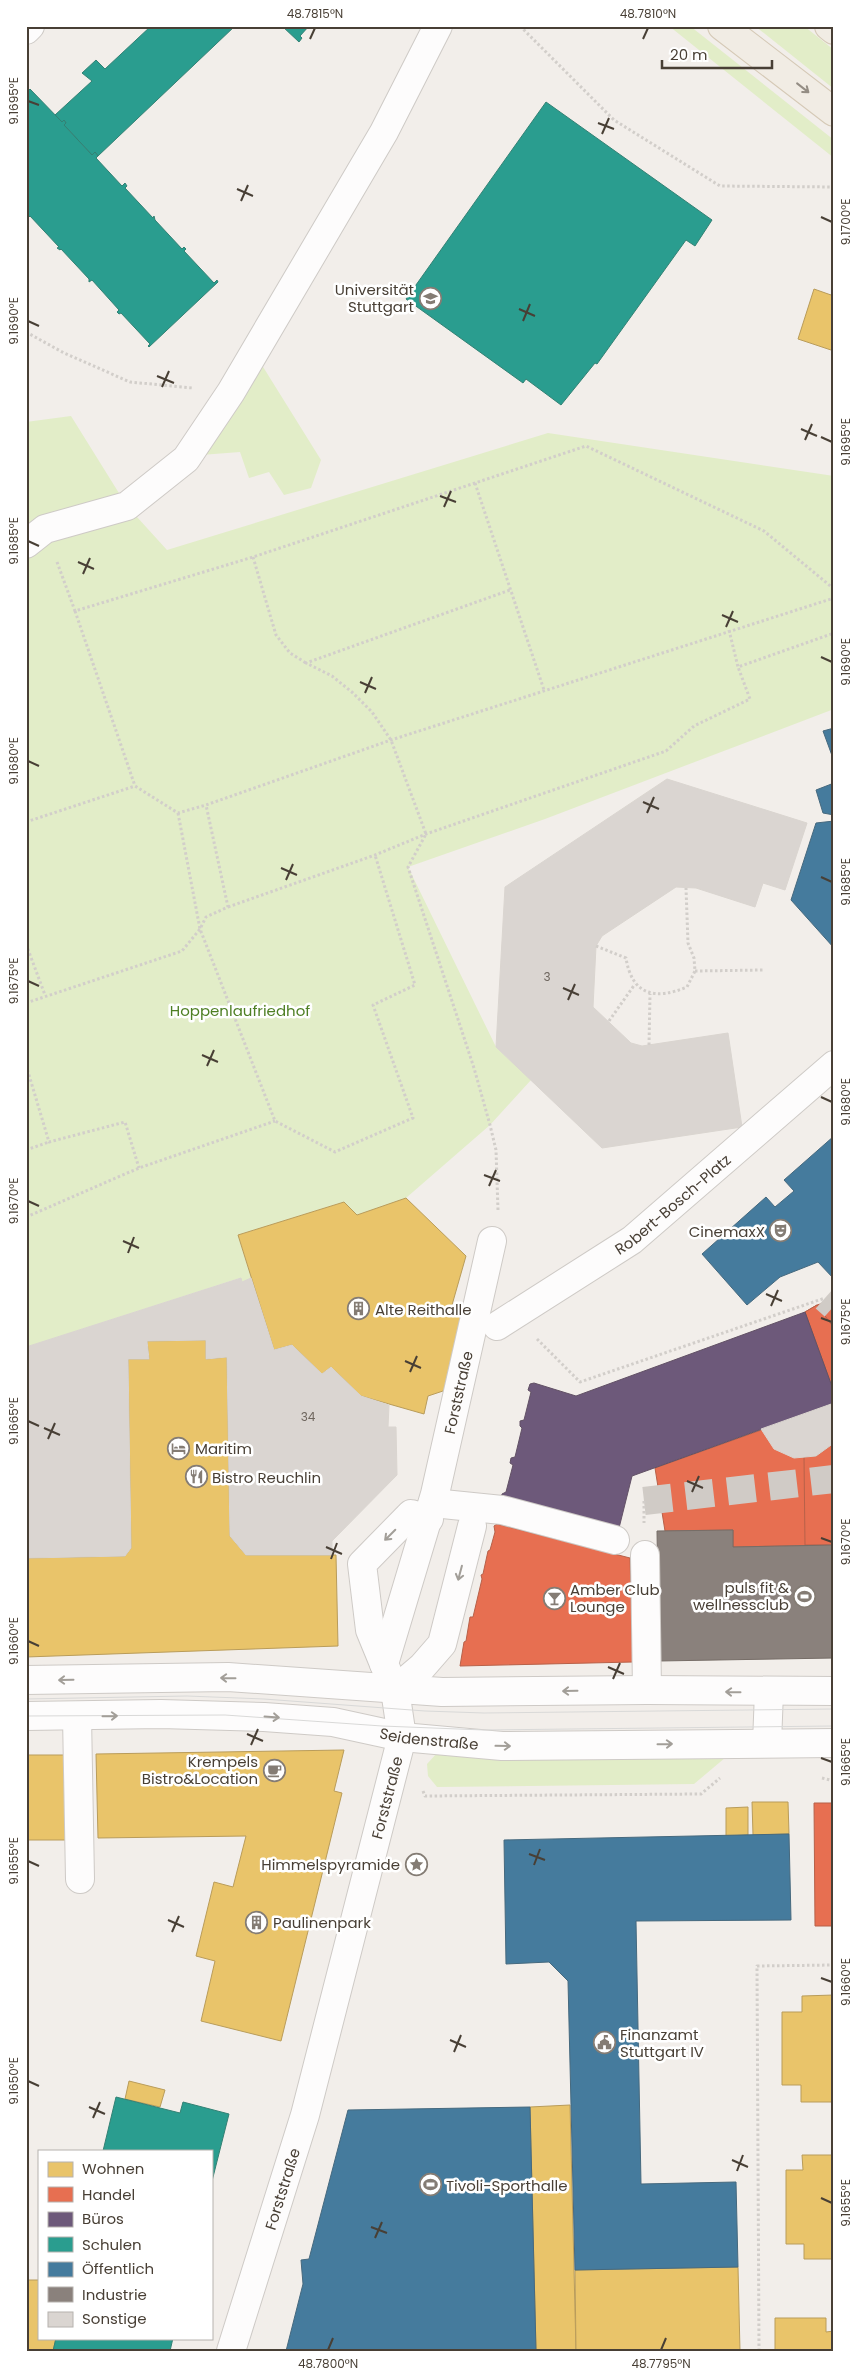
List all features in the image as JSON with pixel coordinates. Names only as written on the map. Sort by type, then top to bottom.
[{"type":"main road","points":[[722,26],[834,112]]},
{"type":"main road","points":[[829,26],[834,30]]},
{"type":"street","points":[[26,30],[30,26]]},
{"type":"street","points":[[36,536],[127,506],[186,459],[231,392],[384,132],[438,26]]},
{"type":"street","name":"Robert-Bosch-Platz","points":[[505,1321],[632,1240],[834,1065]]},
{"type":"street","name":"Forststraße","points":[[231,2351],[305,2115],[402,1737],[395,1690],[384,1664],[431,1511],[492,1240]]},
{"type":"street","points":[[384,1664],[370,1630],[362,1564],[411,1514],[431,1511],[502,1510],[615,1540]]},
{"type":"street","points":[[395,1690],[422,1667],[442,1644],[472,1526]]},
{"type":"street","points":[[644,1555],[647,1690]]},
{"type":"street","points":[[26,1680],[228,1677],[395,1690],[464,1693],[647,1690],[834,1691]]},
{"type":"street","points":[[767,1743],[769,1692]]},
{"type":"street","name":"Seidenstraße","points":[[26,1716],[170,1714],[264,1717],[333,1722],[402,1737],[502,1746],[834,1742]]},
{"type":"street","points":[[77,1716],[80,1879]]},
{"type":"path","points":[[520,26],[614,120],[720,186],[834,188]]},
{"type":"path","points":[[26,332],[64,352],[130,382],[231,392]]},
{"type":"path","points":[[75,611],[253,557],[586,446],[764,531],[834,589]]},
{"type":"path","points":[[475,483],[544,690]]},
{"type":"path","points":[[36,536],[75,611],[135,786],[178,813],[206,806],[391,740],[729,630],[834,598]]},
{"type":"path","points":[[253,557],[276,636],[290,653],[306,664],[332,676],[372,712],[391,740],[426,834],[408,867],[474,1068],[496,1150],[499,1208],[492,1240]]},
{"type":"path","points":[[306,664],[510,590]]},
{"type":"path","points":[[26,1003],[45,995],[182,951],[200,929],[206,917],[228,907],[375,855],[426,834],[666,751],[694,726],[750,699],[738,667],[729,630]]},
{"type":"path","points":[[738,667],[834,633]]},
{"type":"path","points":[[26,822],[135,786]]},
{"type":"path","points":[[206,806],[228,907]]},
{"type":"path","points":[[178,813],[200,929],[275,1120],[335,1152],[413,1118],[373,1006],[415,985],[375,855]]},
{"type":"path","points":[[596,946],[626,958],[635,984],[650,994],[670,994],[687,987],[695,971],[694,958],[688,943],[686,888]]},
{"type":"path","points":[[26,944],[45,995]]},
{"type":"path","points":[[695,971],[763,970]]},
{"type":"path","points":[[609,1021],[635,984]]},
{"type":"path","points":[[649,1045],[650,994]]},
{"type":"path","points":[[26,1065],[50,1142]]},
{"type":"path","points":[[26,1217],[139,1168],[275,1120]]},
{"type":"path","points":[[26,1150],[125,1122],[139,1168]]},
{"type":"path","points":[[505,1321],[580,1382],[825,1298]]},
{"type":"path","points":[[422,1787],[425,1796],[701,1794],[721,1776]]},
{"type":"path","points":[[759,2351],[757,1966],[834,1965]]},
{"type":"green space","points":[[669,26],[690,26],[834,140],[834,158]]},
{"type":"green space","points":[[755,26],[804,26],[834,50],[834,89]]},
{"type":"green space","points":[[260,362],[321,460],[311,488],[284,495],[269,472],[249,478],[240,452],[201,455]]},
{"type":"green space","name":"Hoppenlaufriedhof","points":[[71,416],[127,506],[167,550],[548,433],[834,476],[834,709],[545,819],[408,867],[496,1047],[531,1080],[490,1125],[406,1198],[357,1215],[343,1202],[238,1235],[251,1278],[242,1282],[240,1278],[26,1347],[26,422]]},
{"type":"green space","points":[[438,1752],[732,1752],[694,1784],[437,1787],[428,1776],[427,1764]]},
{"type":"building: Wohnen","points":[[834,287],[834,351],[798,339],[814,289],[831,295]]},
{"type":"building: Wohnen","name":"Alte Reithalle","points":[[406,1198],[466,1256],[452,1305],[463,1313],[446,1390],[428,1396],[424,1414],[361,1396],[331,1367],[322,1374],[292,1345],[274,1350],[238,1235],[344,1202],[357,1215]]},
{"type":"building: Wohnen","name":"Maritim","points":[[206,1340],[206,1359],[227,1357],[230,1536],[246,1555],[336,1555],[338,1646],[26,1657],[26,1558],[125,1556],[131,1548],[128,1359],[149,1359],[147,1341]]},
{"type":"building: Wohnen","name":"Paulinenpark","points":[[344,1750],[334,1791],[342,1793],[281,2041],[201,2021],[215,1961],[196,1956],[214,1882],[233,1887],[246,1836],[98,1838],[96,1754]]},
{"type":"building: Wohnen","points":[[26,1755],[66,1755],[70,1840],[26,1840]]},
{"type":"building: Wohnen","points":[[752,1802],[788,1802],[789,1834],[753,1835]]},
{"type":"building: Wohnen","points":[[748,1807],[748,1835],[726,1836],[726,1808]]},
{"type":"building: Wohnen","points":[[834,1995],[834,2102],[801,2102],[801,2085],[782,2085],[782,2012],[802,2012],[802,1996]]},
{"type":"building: Wohnen","points":[[129,2081],[165,2090],[160,2107],[125,2099]]},
{"type":"building: Wohnen","points":[[570,2105],[576,2351],[536,2351],[530,2107]]},
{"type":"building: Wohnen","points":[[802,2155],[834,2155],[834,2259],[804,2259],[804,2244],[786,2244],[786,2170],[803,2170]]},
{"type":"building: Wohnen","points":[[738,2267],[740,2351],[576,2351],[575,2270]]},
{"type":"building: Wohnen","points":[[26,2280],[38,2280],[38,2340],[56,2340],[53,2351],[26,2351]]},
{"type":"building: Wohnen","points":[[775,2318],[826,2318],[826,2332],[834,2331],[834,2351],[775,2351]]},
{"type":"building: Handel","points":[[834,1300],[834,1383],[805,1312],[817,1305]]},
{"type":"building: Handel","points":[[817,1305],[834,1328],[834,1392],[805,1312]]},
{"type":"building: Handel","points":[[834,1404],[834,1545],[733,1547],[733,1530],[665,1531],[655,1468]]},
{"type":"building: Handel","points":[[834,1443],[834,1545],[805,1545],[804,1457],[816,1456]]},
{"type":"building: Handel","name":"Amber Club Lounge","points":[[497,1524],[630,1558],[633,1662],[460,1666],[470,1617],[473,1617],[482,1579],[481,1575],[483,1574],[488,1551],[490,1550],[495,1532],[494,1526]]},
{"type":"building: Handel","points":[[814,1803],[834,1803],[834,1926],[815,1926]]},
{"type":"building: Büros","points":[[805,1312],[834,1392],[834,1403],[632,1476],[618,1532],[501,1499],[502,1494],[506,1492],[513,1465],[510,1463],[511,1458],[515,1457],[522,1428],[520,1421],[524,1420],[531,1392],[528,1390],[530,1384],[534,1383],[576,1396]]},
{"type":"building: Schulen","points":[[151,26],[235,26],[98,156],[95,152],[92,155],[64,125],[66,123],[64,120],[62,122],[55,115],[92,81],[82,73],[96,60],[105,69]]},
{"type":"building: Schulen","points":[[282,26],[309,26],[300,36],[302,38],[299,42]]},
{"type":"building: Schulen","points":[[30,89],[62,122],[64,120],[66,123],[64,125],[92,155],[95,152],[98,156],[96,158],[122,186],[125,183],[127,186],[125,188],[153,218],[154,216],[155,220],[182,249],[184,247],[186,249],[184,251],[214,283],[217,280],[218,282],[149,347],[150,344],[121,313],[117,312],[119,310],[92,280],[89,282],[89,279],[61,249],[57,248],[59,247],[30,216],[28,218],[26,212],[26,93]]},
{"type":"building: Schulen","points":[[546,102],[712,220],[695,246],[686,240],[597,364],[595,363],[561,405],[526,379],[523,383],[406,299]]},
{"type":"building: Schulen","points":[[116,2097],[180,2113],[183,2102],[229,2114],[212,2181],[212,2150],[103,2150]]},
{"type":"building: Schulen","points":[[56,2340],[173,2340],[170,2351],[53,2351]]},
{"type":"building: Öffentlich","points":[[834,728],[834,761],[823,731]]},
{"type":"building: Öffentlich","points":[[834,783],[834,815],[823,813],[816,790]]},
{"type":"building: Öffentlich","points":[[834,821],[834,948],[791,900],[816,823]]},
{"type":"building: Öffentlich","name":"CinemaxX","points":[[834,1136],[834,1279],[818,1262],[780,1277],[747,1305],[702,1254],[766,1197],[775,1207],[794,1191],[784,1180]]},
{"type":"building: Öffentlich","name":"Finanzamt Stuttgart IV","points":[[789,1834],[791,1920],[636,1921],[641,2184],[736,2182],[738,2267],[575,2270],[568,1981],[549,1962],[506,1964],[504,1840]]},
{"type":"building: Öffentlich","name":"Tivoli-Sporthalle","points":[[530,2107],[536,2351],[286,2351],[303,2284],[301,2260],[309,2259],[348,2110]]},
{"type":"building: Industrie","points":[[733,1530],[733,1547],[834,1545],[834,1658],[659,1661],[657,1531]]},
{"type":"building: Sonstige","points":[[667,779],[807,823],[785,890],[763,883],[755,907],[696,888],[676,887],[602,936],[596,946],[593,1007],[631,1043],[642,1046],[728,1033],[742,1127],[602,1148],[496,1047],[505,887]]},
{"type":"building: Sonstige","points":[[241,1278],[242,1282],[251,1278],[274,1350],[292,1345],[322,1374],[331,1367],[361,1396],[389,1405],[388,1427],[396,1427],[397,1475],[332,1541],[332,1555],[246,1555],[230,1536],[227,1357],[206,1359],[206,1340],[147,1341],[149,1359],[128,1359],[131,1548],[125,1556],[28,1558],[26,1347]]},
{"type":"building: Sonstige","points":[[834,1403],[834,1443],[816,1456],[794,1458],[774,1449],[761,1429]]},
{"type":"tunnel","points":[[825,1298],[834,1306]]},
{"type":"tunnel","points":[[644,1501],[834,1479]]},
{"type":"tram line","points":[[26,1699],[187,1696],[484,1713],[834,1709]]},
{"type":"tram line","points":[[26,1716],[225,1715],[382,1726],[484,1730],[834,1726]]},
{"type":"place","name":"Universität Stuttgart","points":[[430,298]]},
{"type":"place","name":"CinemaxX","points":[[781,1231]]},
{"type":"place","name":"Alte Reithalle","points":[[359,1309]]},
{"type":"place","name":"Maritim","points":[[179,1448]]},
{"type":"place","name":"Bistro Reuchlin","points":[[196,1477]]},
{"type":"place","name":"puls fit & wellnessclub","points":[[805,1596]]},
{"type":"place","name":"Amber Club Lounge","points":[[554,1598]]},
{"type":"place","name":"Krempels Bistro&Location","points":[[274,1770]]},
{"type":"place","name":"Himmelspyramide","points":[[416,1864]]},
{"type":"place","name":"Paulinenpark","points":[[257,1922]]},
{"type":"place","name":"Finanzamt Stuttgart IV","points":[[604,2043]]},
{"type":"place","name":"Tivoli-Sporthalle","points":[[430,2185]]}]
